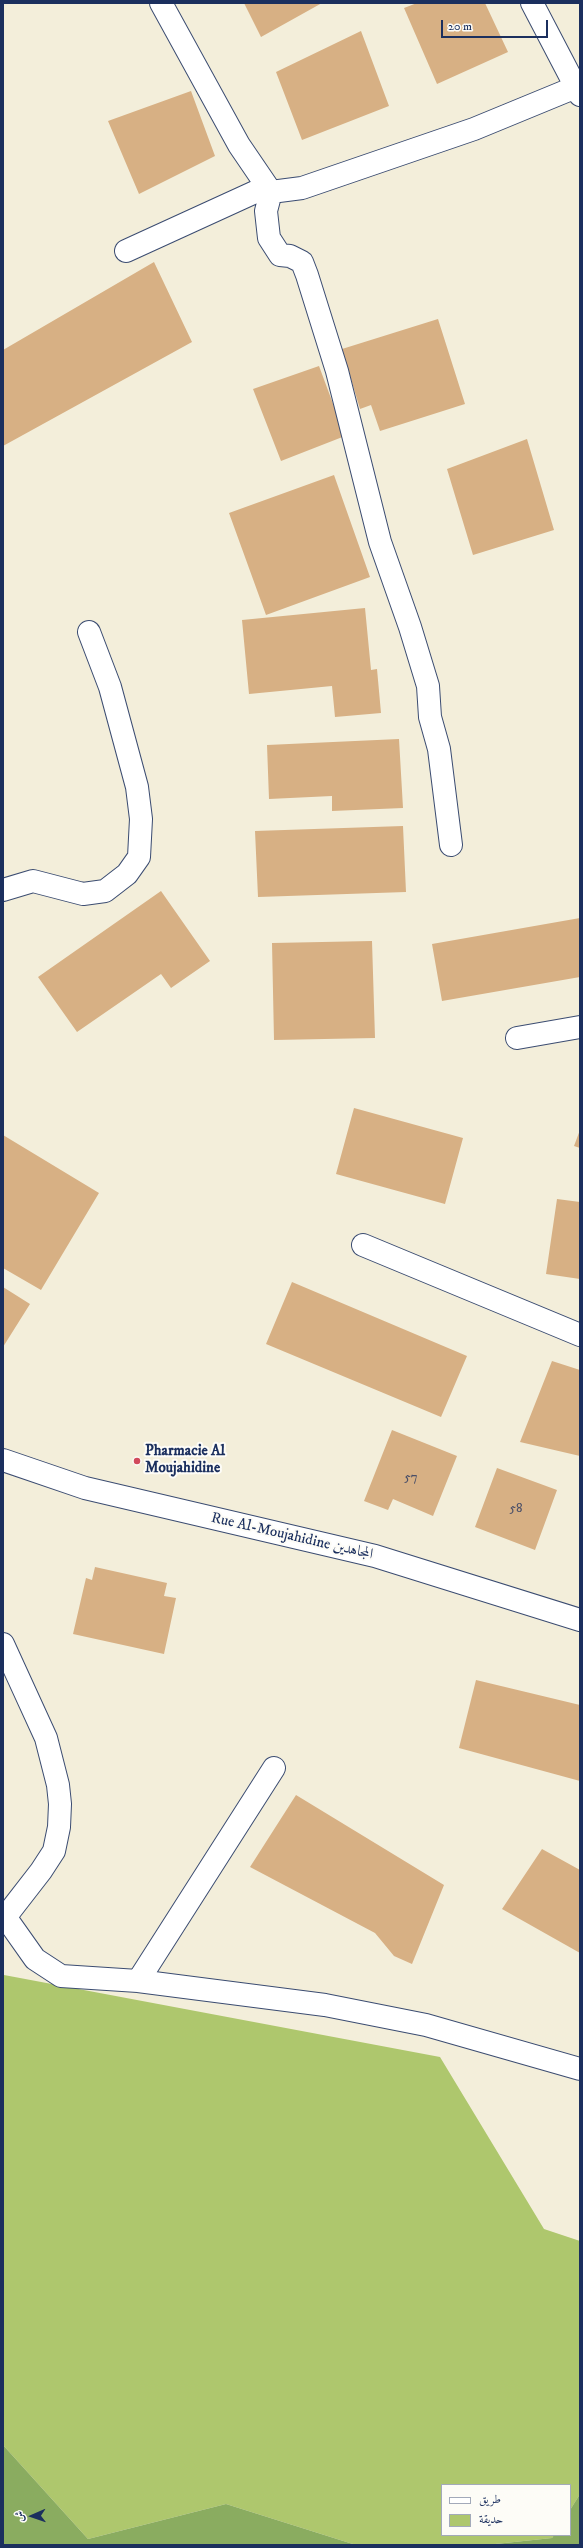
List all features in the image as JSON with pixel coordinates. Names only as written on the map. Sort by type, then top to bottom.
[{"type":"street","points":[[161,3],[239,145],[269,189],[266,211],[269,238],[280,255],[290,256],[302,262],[307,275],[337,371],[380,542],[410,627],[428,686],[430,717],[439,748],[451,845]]},
{"type":"street","points":[[126,251],[269,189],[309,185],[474,129],[578,91],[532,3]]},
{"type":"street","points":[[3,890],[33,881],[83,894],[105,890],[127,874],[139,856],[141,819],[137,787],[110,687],[89,632]]},
{"type":"street","points":[[517,1038],[580,1027]]},
{"type":"street","points":[[363,1245],[580,1335]]},
{"type":"street","name":"Rue Al-Moujahidine المجاهدين","points":[[3,1460],[85,1488],[375,1556],[577,1613]]},
{"type":"street","points":[[3,1644],[46,1738],[58,1785],[60,1804],[59,1827],[54,1851],[5,1919],[36,1959],[61,1976],[138,1981],[246,1993],[333,2006],[426,2025],[580,2069]]},
{"type":"street","points":[[138,1981],[274,1768]]},
{"type":"green space","points":[[4,1975],[440,2057],[544,2229],[580,2241],[580,2494],[571,2508],[571,2484],[441,2484],[441,2536],[553,2536],[552,2538],[486,2545],[356,2545],[226,2504],[88,2539],[3,2445]]},
{"type":"green space","points":[[3,2445],[88,2539],[226,2504],[356,2545],[3,2545]]},
{"type":"green space","points":[[580,2494],[580,2545],[486,2545],[552,2538],[553,2536],[571,2536],[571,2508]]},
{"type":"building","points":[[244,3],[322,3],[261,37]]},
{"type":"building","points":[[417,3],[485,3],[508,52],[437,84],[404,8]]},
{"type":"building","points":[[361,31],[389,106],[302,140],[276,72]]},
{"type":"building","points":[[191,91],[215,156],[139,194],[108,121]]},
{"type":"building","points":[[154,262],[192,342],[3,446],[3,350]]},
{"type":"building","points":[[438,319],[465,404],[380,431],[371,405],[360,409],[342,349]]},
{"type":"building","points":[[319,366],[345,436],[281,461],[253,389]]},
{"type":"building","points":[[527,439],[554,530],[473,555],[447,469]]},
{"type":"building","points":[[334,475],[370,577],[266,615],[229,513]]},
{"type":"building","points":[[365,608],[371,670],[377,669],[381,713],[335,717],[332,686],[249,694],[242,620]]},
{"type":"building","points":[[399,739],[403,808],[332,811],[332,796],[269,799],[267,745]]},
{"type":"building","points":[[403,826],[406,892],[258,897],[255,831]]},
{"type":"building","points":[[161,891],[210,961],[171,988],[161,974],[77,1032],[38,977]]},
{"type":"building","points":[[580,918],[580,977],[442,1001],[432,944]]},
{"type":"building","points":[[372,941],[375,1038],[274,1040],[272,943]]},
{"type":"building","points":[[354,1108],[463,1138],[445,1204],[336,1174]]},
{"type":"building","points":[[580,1130],[580,1148],[574,1146]]},
{"type":"building","points":[[3,1135],[99,1193],[41,1290],[3,1268]]},
{"type":"building","points":[[557,1199],[580,1202],[580,1279],[546,1274]]},
{"type":"building","points":[[292,1282],[467,1356],[441,1417],[266,1344]]},
{"type":"building","points":[[3,1287],[30,1304],[3,1347]]},
{"type":"building","points":[[552,1361],[580,1370],[580,1456],[520,1442]]},
{"type":"building","points":[[392,1430],[457,1456],[433,1516],[393,1499],[388,1510],[364,1501]]},
{"type":"building","points":[[497,1468],[557,1490],[535,1550],[475,1527]]},
{"type":"building","points":[[95,1567],[167,1583],[164,1596],[176,1598],[164,1654],[73,1634],[86,1578],[92,1580]]},
{"type":"building","points":[[476,1680],[580,1705],[580,1781],[459,1748]]},
{"type":"building","points":[[296,1795],[444,1885],[412,1964],[394,1956],[375,1933],[250,1867]]},
{"type":"building","points":[[542,1849],[580,1870],[580,1953],[502,1909]]},
{"type":"place","name":"Pharmacie Al Moujahidine","points":[[137,1461]]}]
